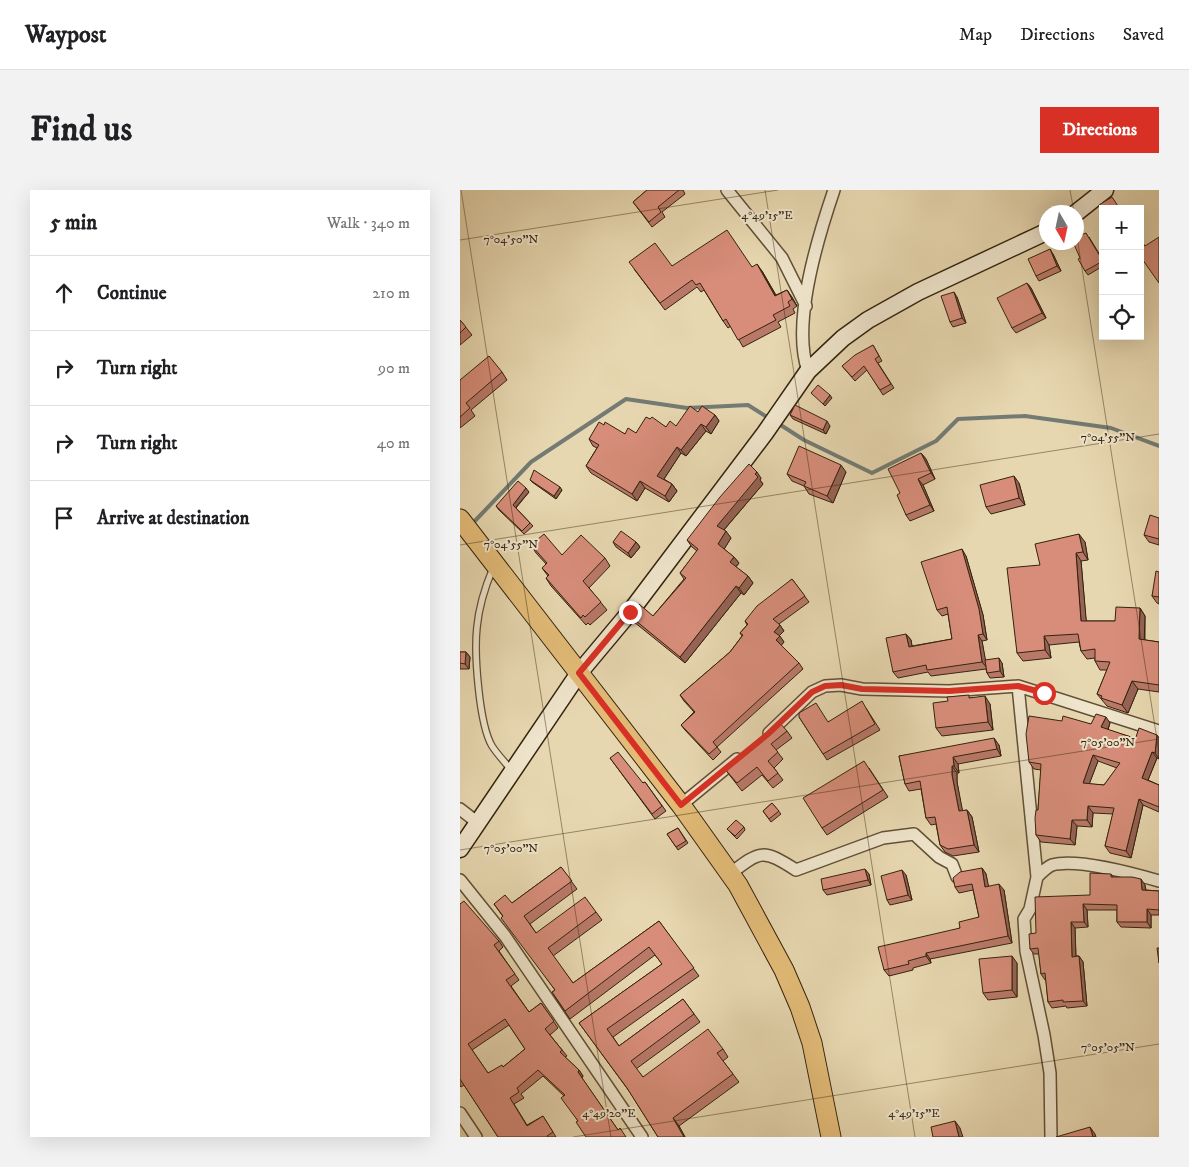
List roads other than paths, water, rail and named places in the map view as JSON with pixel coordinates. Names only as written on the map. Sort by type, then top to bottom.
[{"type":"main road","points":[[1084,207],[1105,190]]},
{"type":"main road","points":[[460,848],[579,673],[630,612],[808,371],[842,338],[868,320],[918,292],[1039,235]]},
{"type":"main road","points":[[462,521],[681,805],[730,874],[784,970],[800,1007],[812,1043],[831,1137]]},
{"type":"street","points":[[727,190],[782,258],[806,306]]},
{"type":"street","points":[[808,371],[802,346],[808,286],[822,226],[834,190]]},
{"type":"street","points":[[760,740],[812,692],[825,686],[841,685],[862,689],[949,691],[1018,686],[1159,732]]},
{"type":"street","points":[[1018,686],[1037,877],[1030,908],[1024,919],[1026,951],[1050,1073],[1051,1137]]},
{"type":"street","points":[[681,805],[746,752]]},
{"type":"street","points":[[460,809],[478,823]]},
{"type":"street","points":[[730,874],[757,855],[775,856],[796,870],[883,838],[914,834],[939,857],[952,864],[957,877]]},
{"type":"street","points":[[1037,877],[1051,865],[1070,864],[1131,873],[1159,881]]},
{"type":"street","points":[[460,880],[510,944],[642,1137]]},
{"type":"street","points":[[460,1114],[476,1137]]},
{"type":"lane","points":[[494,564],[483,592],[477,628],[482,719],[491,745],[512,771]]},
{"type":"waterway","points":[[472,524],[531,462],[626,399],[687,408],[748,405],[770,419]]},
{"type":"waterway","points":[[776,422],[804,440],[872,473],[936,441],[958,419],[1025,416],[1111,428],[1159,446]]}]
